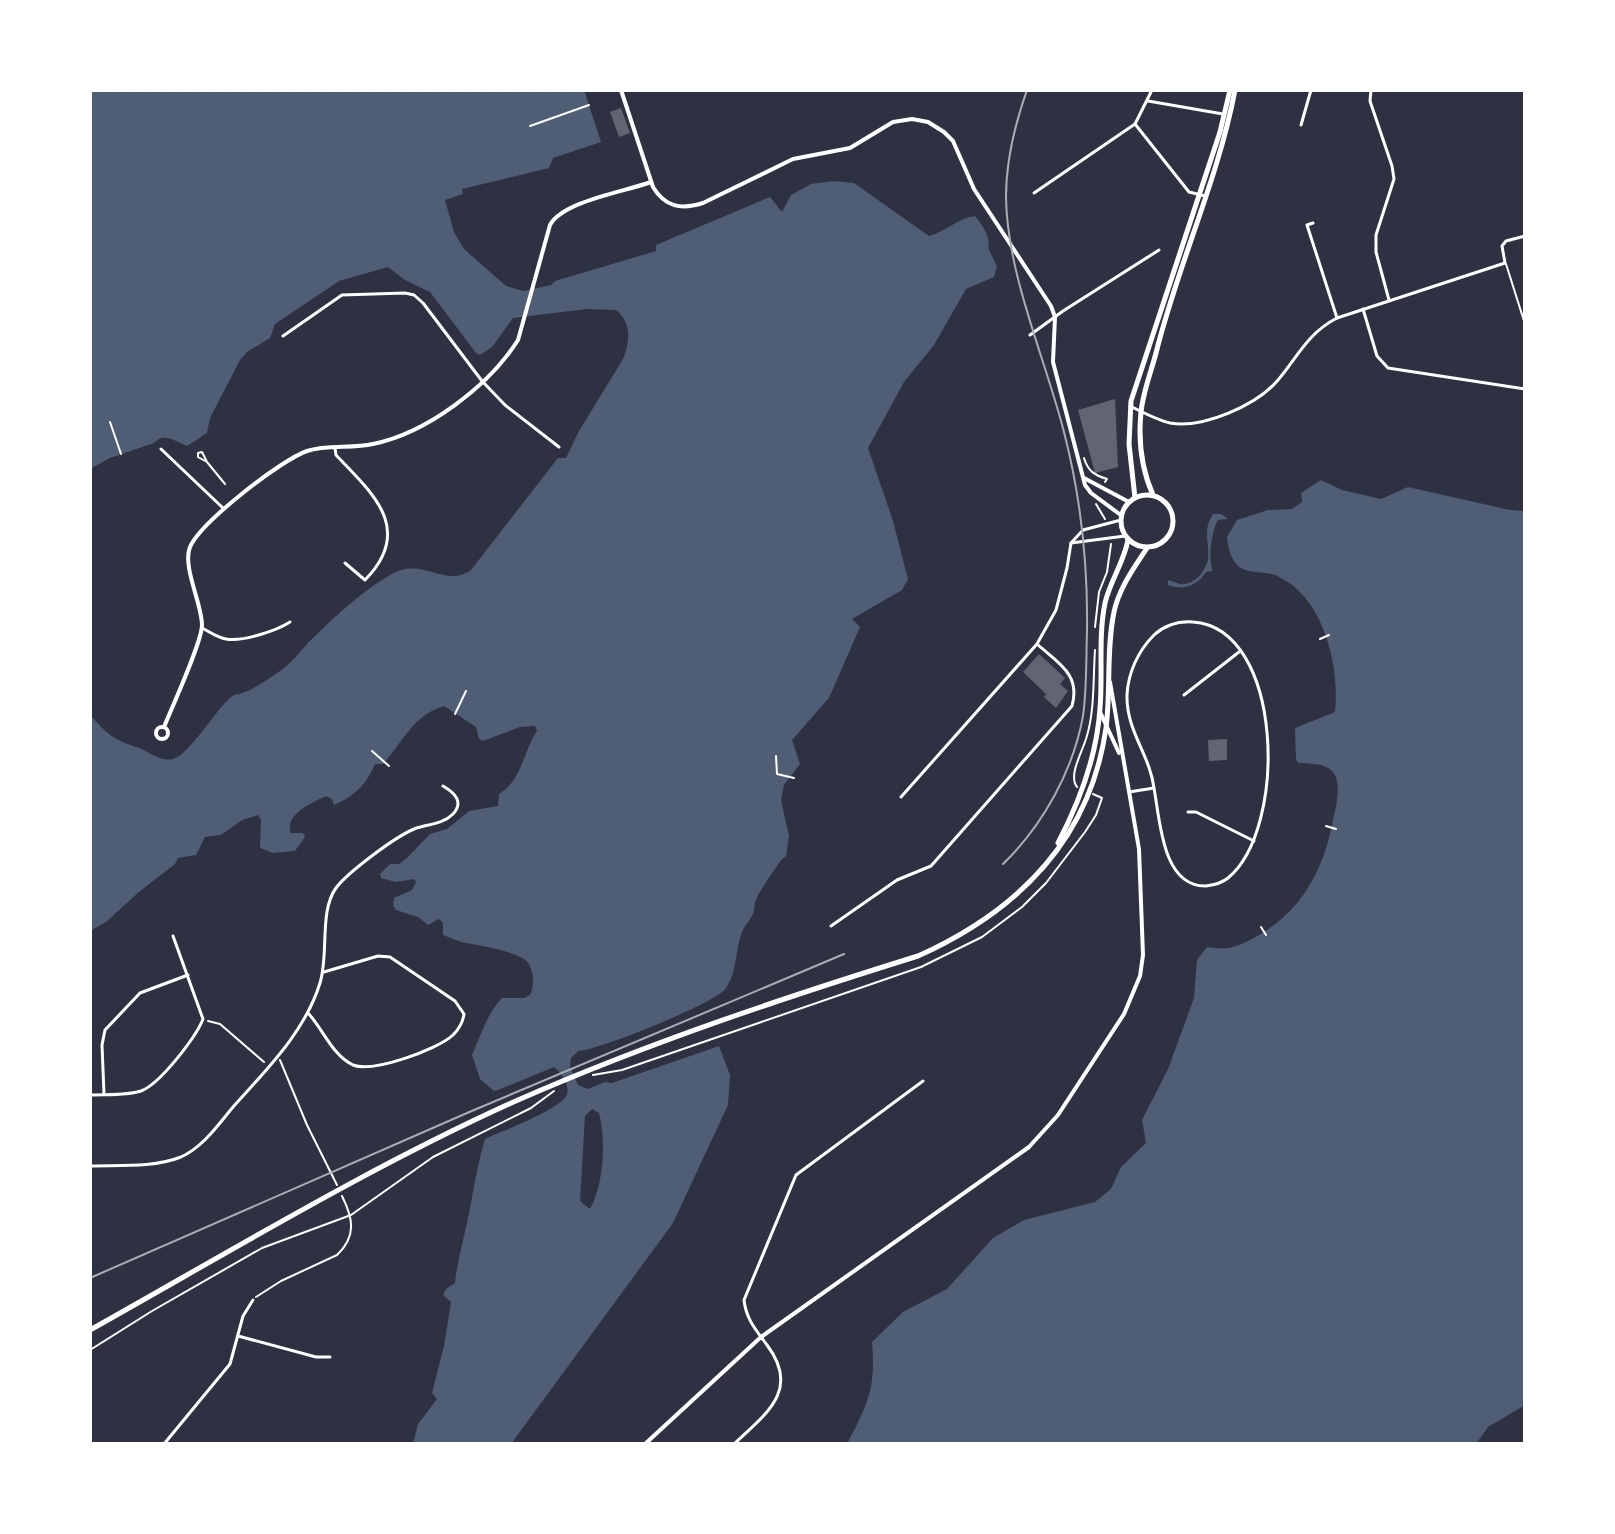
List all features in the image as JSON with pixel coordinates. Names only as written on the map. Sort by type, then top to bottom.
[{"type":"main road","points":[[1018,894],[1055,850],[1079,802],[1091,760],[1100,712],[1105,603],[1123,561],[1127,538],[1121,518],[1132,500],[1130,406],[1228,115],[1233,90]]},
{"type":"main road","points":[[90,1330],[386,1166],[474,1121],[758,1007],[918,956],[952,941],[1018,894],[1040,874],[1071,828],[1095,777],[1106,726],[1114,612],[1126,579],[1147,548],[1163,543],[1173,529],[1172,512],[1153,495],[1143,472],[1141,411],[1201,195]]},
{"type":"main road","points":[[1132,500],[1153,495]]},
{"type":"main road","points":[[1127,538],[1147,548]]},
{"type":"street","points":[[621,90],[651,182],[656,193],[668,204],[692,207],[793,159],[850,148],[893,122],[912,119],[928,122],[944,132],[953,141],[974,189],[1045,296],[1055,317],[1053,362],[1082,476],[1091,493],[1121,518]]},
{"type":"street","points":[[1034,193],[1135,124],[1152,90]]},
{"type":"street","points":[[1301,125],[1311,90]]},
{"type":"street","points":[[1371,91],[1370,101],[1394,179],[1376,235],[1376,252],[1389,300]]},
{"type":"street","points":[[1148,101],[1228,115]]},
{"type":"street","points":[[1135,124],[1189,192],[1201,195]]},
{"type":"street","points":[[164,727],[202,628],[189,549],[223,508],[309,450],[371,445],[449,410],[509,354],[523,327],[555,216],[569,208],[651,182]]},
{"type":"street","points":[[1313,223],[1307,225],[1337,318]]},
{"type":"street","points":[[1525,236],[1506,241],[1502,246],[1525,324]]},
{"type":"street","points":[[1030,335],[1159,250]]},
{"type":"street","points":[[1130,406],[1168,422],[1182,424],[1211,418],[1258,400],[1320,327],[1337,318],[1505,263]]},
{"type":"street","points":[[283,336],[342,295],[414,295],[482,381],[505,405],[559,447]]},
{"type":"street","points":[[1363,309],[1377,356],[1388,368],[1525,389]]},
{"type":"street","points":[[335,448],[336,455],[376,497],[385,514],[386,542],[374,570],[365,580],[345,563]]},
{"type":"street","points":[[161,449],[223,508]]},
{"type":"street","points":[[207,462],[225,484]]},
{"type":"street","points":[[1082,476],[1132,500]]},
{"type":"street","points":[[901,797],[1037,644],[1056,610],[1071,543],[1083,530],[1121,518]]},
{"type":"street","points":[[1071,543],[1127,538]]},
{"type":"street","points":[[202,628],[232,640],[278,629],[290,622]]},
{"type":"street","points":[[1180,622],[1198,623],[1215,629],[1239,652],[1256,684],[1264,711],[1269,757],[1266,802],[1249,851],[1227,879],[1215,885],[1190,884],[1172,868],[1152,776],[1136,742],[1130,719],[1127,696],[1130,675],[1148,641],[1163,627],[1180,622]]},
{"type":"street","points":[[831,926],[897,880],[931,866],[1072,706],[1076,694],[1074,682],[1064,668],[1037,644]]},
{"type":"street","points":[[1184,695],[1239,652]]},
{"type":"street","points":[[645,1444],[761,1337],[1029,1147],[1058,1115],[1124,1014],[1140,976],[1143,955],[1142,880],[1109,672]]},
{"type":"street","points":[[1100,712],[1123,765]]},
{"type":"street","points":[[90,1166],[156,1163],[188,1153],[207,1136],[279,1055],[308,1013],[323,972],[331,895],[353,871],[402,836],[452,815],[458,806],[458,798],[443,786]]},
{"type":"street","points":[[1129,792],[1154,788]]},
{"type":"street","points":[[1188,812],[1196,812],[1254,841]]},
{"type":"street","points":[[90,1095],[134,1092],[149,1086],[198,1033],[203,1019],[173,936]]},
{"type":"street","points":[[308,1013],[342,1057],[361,1067],[393,1062],[442,1043],[462,1023],[464,1014],[455,1001],[390,957],[378,956],[323,972]]},
{"type":"street","points":[[104,1094],[102,1045],[105,1030],[140,993],[188,975]]},
{"type":"street","points":[[734,1444],[771,1408],[781,1388],[775,1354],[746,1314],[744,1300],[796,1175],[923,1081]]},
{"type":"street","points":[[164,1444],[224,1373],[234,1355],[243,1316],[253,1300]]},
{"type":"street","points":[[238,1336],[316,1357],[330,1357]]},
{"type":"path","points":[[530,126],[589,105]]},
{"type":"path","points":[[110,422],[121,454]]},
{"type":"path","points":[[1083,453],[1087,467],[1093,474],[1107,479]]},
{"type":"path","points":[[1320,639],[1329,635]]},
{"type":"path","points":[[455,714],[466,691]]},
{"type":"path","points":[[1081,789],[1075,786],[1074,778],[1087,735]]},
{"type":"path","points":[[372,751],[389,766]]},
{"type":"path","points":[[776,756],[777,774],[794,778]]},
{"type":"path","points":[[1085,832],[1102,798],[1092,794]]},
{"type":"path","points":[[1326,826],[1336,829]]},
{"type":"path","points":[[1261,927],[1266,935]]},
{"type":"path","points":[[203,1019],[220,1024],[264,1062]]},
{"type":"path","points":[[585,1075],[622,1070],[765,1019]]},
{"type":"path","points":[[279,1055],[307,1125],[337,1186]]},
{"type":"path","points":[[90,1350],[262,1248],[351,1215],[433,1157],[531,1108],[554,1088]]},
{"type":"path","points":[[253,1300],[281,1281],[337,1255],[350,1236],[351,1215],[342,1196]]},
{"type":"water","points":[[90,90],[584,90],[601,142],[553,158],[549,168],[462,189],[463,194],[445,200],[454,232],[464,249],[506,286],[523,291],[656,251],[656,245],[770,197],[782,212],[791,195],[811,184],[834,181],[854,183],[929,236],[975,216],[987,235],[988,248],[997,266],[994,277],[966,289],[934,345],[904,382],[868,448],[893,521],[908,579],[902,590],[852,619],[860,627],[829,698],[792,740],[800,764],[784,785],[781,800],[789,836],[786,856],[760,891],[753,914],[743,929],[730,982],[718,995],[680,1015],[578,1051],[571,1058],[570,1067],[578,1085],[588,1089],[719,1046],[730,1075],[728,1105],[673,1223],[511,1444],[413,1444],[418,1424],[437,1399],[432,1393],[451,1302],[443,1295],[455,1283],[485,1139],[555,1106],[567,1094],[567,1087],[554,1067],[494,1091],[480,1079],[472,1055],[484,1025],[502,998],[530,995],[533,981],[530,966],[524,959],[510,953],[443,935],[443,923],[439,919],[428,925],[418,917],[396,910],[394,898],[412,890],[416,882],[414,879],[396,882],[381,878],[380,874],[390,864],[399,864],[407,858],[430,834],[447,829],[469,811],[498,806],[499,794],[518,773],[537,731],[535,726],[520,727],[483,741],[479,739],[476,727],[444,706],[433,710],[409,730],[383,764],[375,764],[364,784],[354,794],[334,805],[332,799],[326,796],[295,815],[291,821],[291,833],[303,833],[305,837],[295,851],[273,853],[260,848],[261,820],[258,815],[242,820],[221,835],[205,837],[196,855],[178,858],[175,864],[106,922],[90,931],[90,715],[117,739],[159,758],[173,759],[187,749],[231,697],[252,689],[284,668],[341,612],[380,581],[412,568],[452,576],[471,570],[558,458],[566,458],[623,359],[628,339],[625,321],[616,310],[587,309],[513,318],[492,347],[480,355],[430,292],[405,280],[388,267],[339,281],[275,324],[270,338],[240,360],[210,418],[207,433],[187,446],[170,438],[162,438],[90,469]],"holes":[[[592,1109],[599,1113],[603,1136],[602,1162],[590,1209],[580,1201],[585,1116]]]},
{"type":"water","points":[[1321,480],[1342,490],[1381,499],[1408,487],[1525,511],[1525,1405],[1488,1427],[1476,1444],[847,1444],[869,1395],[873,1372],[872,1342],[903,1312],[947,1289],[993,1238],[1024,1220],[1095,1202],[1111,1189],[1121,1167],[1146,1143],[1142,1120],[1168,1069],[1194,998],[1197,960],[1207,947],[1234,947],[1275,924],[1301,899],[1318,868],[1330,834],[1338,793],[1337,782],[1333,772],[1326,767],[1296,760],[1295,728],[1335,712],[1335,675],[1326,636],[1318,617],[1295,587],[1279,577],[1247,571],[1236,564],[1227,537],[1237,520],[1268,510],[1292,509],[1302,502],[1301,493]]},
{"type":"water","points":[[1213,514],[1221,514],[1228,519],[1218,520],[1214,531],[1211,553],[1213,571],[1206,572],[1189,586],[1168,585],[1168,580],[1190,583],[1202,573],[1208,559],[1207,531]]},
{"type":"building","points":[[621,108],[630,133],[619,137],[610,112]]},
{"type":"building","points":[[1115,399],[1118,467],[1095,473],[1078,410]]},
{"type":"building","points":[[1039,654],[1065,678],[1060,684],[1068,691],[1056,708],[1023,672]]},
{"type":"building","points":[[1227,739],[1227,760],[1209,761],[1208,740]]},
{"type":"railway","points":[[1003,864],[1043,815],[1064,777],[1083,716],[1086,674],[1086,580],[1075,481],[1064,432],[1020,286],[1008,226],[1006,183],[1009,156],[1027,90]]},
{"type":"railway","points":[[90,1278],[467,1113],[844,954]]}]
